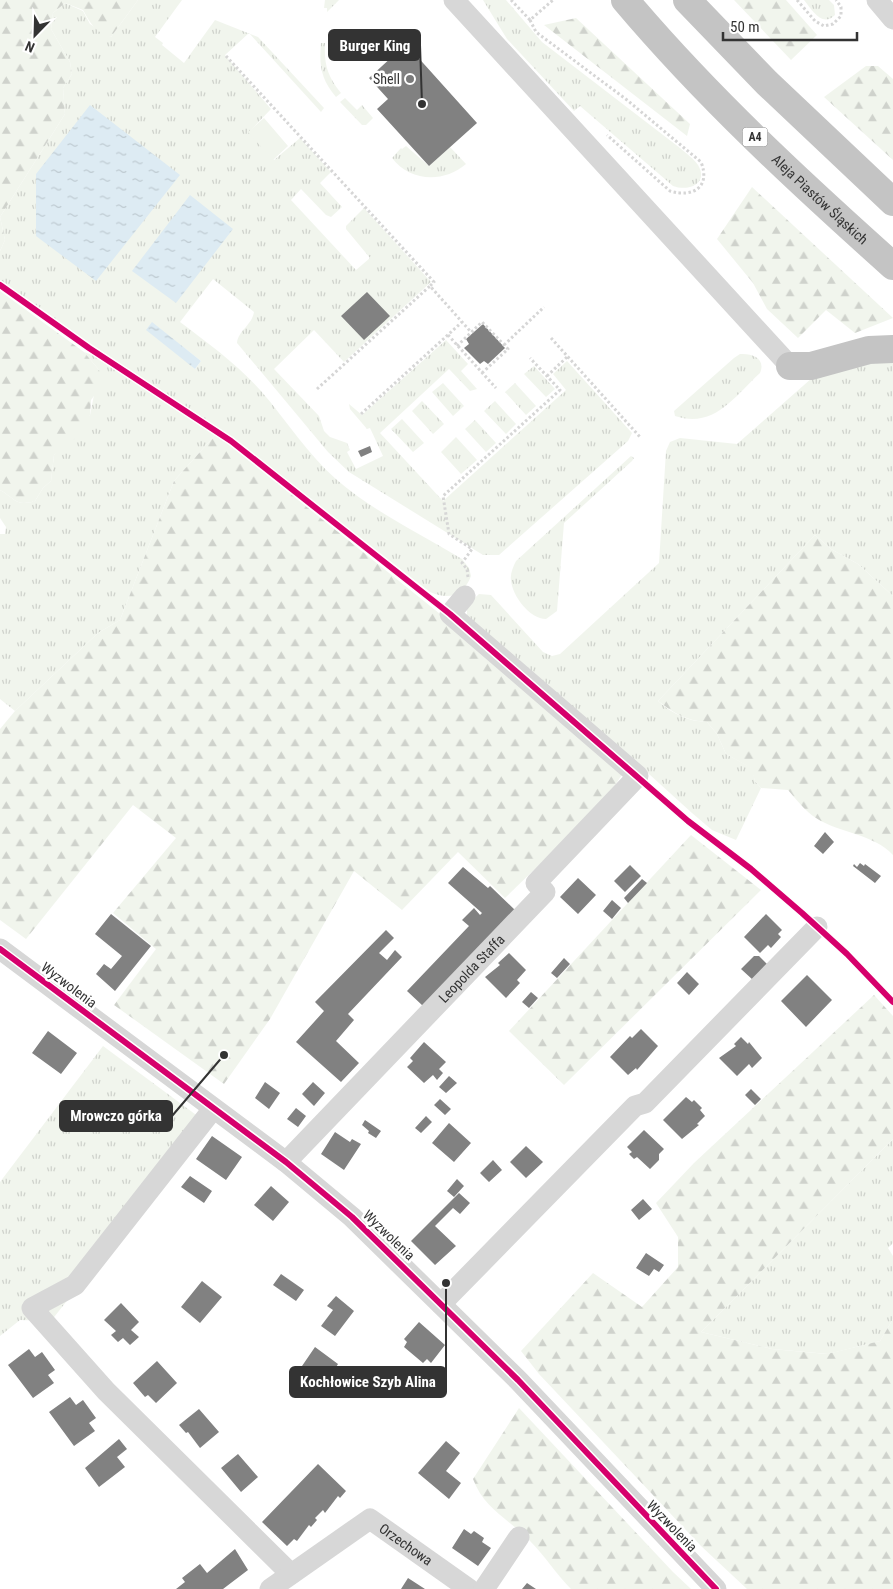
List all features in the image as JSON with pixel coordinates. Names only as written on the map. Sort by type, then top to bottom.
[{"type":"highway","name":"Aleja Piastów Śląskich","points":[[625,0],[739,122],[814,196],[893,266]]},
{"type":"highway","points":[[687,0],[767,83],[893,202]]},
{"type":"highway","points":[[790,366],[812,366],[869,350],[893,348]]},
{"type":"street","points":[[454,0],[790,366]]},
{"type":"street","points":[[877,0],[893,19]]},
{"type":"street","name":"Leopolda Staffa","points":[[286,1162],[545,892],[536,884],[638,776],[450,614],[466,589]]},
{"type":"street","points":[[442,1304],[628,1113],[635,1106],[645,1102],[817,927]]},
{"type":"street","name":"Wyzwolenia","points":[[0,949],[286,1162],[352,1217],[518,1380],[716,1589]]},
{"type":"street","points":[[213,1109],[75,1285],[32,1308],[106,1391],[291,1574]]},
{"type":"street","name":"Orzechowa","points":[[270,1589],[370,1519],[469,1589]]},
{"type":"street","points":[[484,1589],[519,1537]]},
{"type":"path","points":[[511,0],[530,20],[536,32],[627,100],[701,162],[704,171],[700,188],[692,194],[680,194],[670,191],[604,133]]},
{"type":"path","points":[[530,20],[553,0]]},
{"type":"path","points":[[797,0],[815,21],[824,26],[833,24],[841,16],[841,7],[836,0]]},
{"type":"path","points":[[226,56],[434,282],[317,389]]},
{"type":"path","points":[[430,286],[471,332]]},
{"type":"path","points":[[504,345],[544,307]]},
{"type":"path","points":[[362,414],[462,322]]},
{"type":"path","points":[[457,346],[482,322],[508,349],[482,374]]},
{"type":"path","points":[[448,335],[496,388]]},
{"type":"path","points":[[551,338],[640,437]]},
{"type":"path","points":[[547,376],[567,356]]},
{"type":"path","points":[[466,589],[468,572],[462,563],[472,548],[449,534],[443,496],[560,390],[530,358]]},
{"type":"green space","points":[[0,0],[138,0],[111,37],[101,33],[94,27],[83,10],[65,3],[53,13],[51,29],[70,62],[72,74],[63,88],[65,114],[0,217]]},
{"type":"green space","points":[[138,0],[182,0],[155,37],[184,63],[215,20],[249,33],[225,55],[271,109],[249,132],[274,160],[300,138],[331,172],[320,183],[342,207],[331,217],[326,215],[301,189],[291,200],[356,270],[370,258],[346,229],[346,226],[364,208],[431,282],[344,362],[314,330],[274,369],[319,416],[324,431],[330,437],[347,443],[350,450],[347,452],[356,469],[383,456],[370,428],[367,429],[350,409],[349,404],[362,415],[446,340],[468,364],[461,371],[477,389],[470,391],[449,369],[380,433],[443,501],[566,390],[553,374],[567,361],[632,433],[628,441],[499,555],[483,555],[349,472],[328,452],[237,343],[240,335],[251,321],[254,312],[213,279],[180,322],[252,381],[326,470],[351,492],[462,559],[469,568],[471,576],[468,583],[454,595],[443,596],[430,592],[227,435],[70,330],[0,280],[0,251],[5,240],[0,217],[65,114],[63,88],[72,74],[70,62],[51,29],[53,13],[65,3],[83,11],[90,24],[111,37]],"holes":[[[152,323],[201,361],[195,369]]]},
{"type":"green space","points":[[325,0],[339,0],[327,12],[327,8],[324,8]]},
{"type":"green space","points":[[483,0],[506,0],[542,42],[692,158],[701,171],[699,181],[691,187],[679,188],[673,186],[580,106],[574,111],[507,39]]},
{"type":"green space","points":[[734,0],[786,0],[817,35],[791,60]]},
{"type":"green space","points":[[804,0],[829,0],[834,5],[835,15],[826,20],[822,19],[814,13]]},
{"type":"green space","points":[[576,18],[690,124],[687,136],[544,25]]},
{"type":"green space","points":[[250,34],[258,37],[324,108],[321,112]]},
{"type":"green space","points":[[321,43],[325,43],[326,64],[332,81],[341,93],[336,97],[327,84],[322,72],[320,59]]},
{"type":"green space","points":[[866,66],[878,66],[893,79],[893,160],[824,97]]},
{"type":"green space","points":[[345,98],[357,110],[362,105],[373,118],[366,125],[362,125],[340,102]]},
{"type":"green space","points":[[264,118],[288,146],[273,160],[248,132]]},
{"type":"green space","points":[[406,146],[429,166],[450,147],[466,164],[457,170],[438,177],[427,177],[408,172],[392,158],[401,148]]},
{"type":"green space","points":[[752,187],[893,318],[855,333],[826,310],[798,338],[767,309],[753,283],[717,239]]},
{"type":"green space","points":[[0,217],[5,240],[0,251]]},
{"type":"green space","points":[[0,291],[84,352],[99,370],[103,384],[91,400],[90,415],[77,437],[54,455],[51,481],[43,488],[35,501],[28,503],[16,501],[0,490]]},
{"type":"green space","points":[[84,352],[98,357],[216,434],[174,481],[120,620],[98,633],[15,711],[0,699],[0,534],[5,534],[6,527],[0,518],[0,490],[16,501],[28,503],[35,501],[43,488],[51,481],[54,455],[90,415],[99,370]]},
{"type":"green space","points":[[740,354],[757,358],[760,361],[761,368],[760,373],[732,401],[712,414],[701,418],[689,419],[675,416],[674,411]]},
{"type":"green space","points":[[893,357],[893,596],[858,564],[831,549],[815,535],[658,701],[669,710],[681,716],[707,722],[717,734],[726,754],[752,768],[755,781],[761,788],[736,840],[712,830],[617,745],[467,618],[467,605],[479,594],[491,595],[543,652],[552,656],[560,654],[659,563],[666,451],[670,442],[680,438],[737,444],[812,378]]},
{"type":"green space","points":[[534,366],[555,389],[546,397],[524,374]]},
{"type":"green space","points":[[443,383],[464,406],[453,416],[432,392]]},
{"type":"green space","points":[[515,383],[536,406],[526,415],[505,392]]},
{"type":"green space","points":[[422,401],[444,424],[433,434],[412,411]]},
{"type":"green space","points":[[495,401],[516,424],[506,434],[484,411]]},
{"type":"green space","points":[[402,419],[424,443],[413,452],[391,429]]},
{"type":"green space","points":[[475,420],[496,443],[486,452],[465,429]]},
{"type":"green space","points":[[216,434],[470,638],[623,773],[605,801],[505,898],[458,852],[402,910],[354,871],[270,1019],[224,1084],[114,1005],[156,949],[113,913],[176,838],[133,805],[26,939],[0,920],[0,729],[15,711],[98,633],[120,620],[174,481]]},
{"type":"green space","points":[[456,437],[477,460],[461,474],[441,452]]},
{"type":"green space","points":[[631,456],[634,458],[632,461],[564,523],[557,611],[546,619],[534,615],[523,606],[512,586],[511,575],[516,561]]},
{"type":"green space","points":[[815,535],[831,549],[858,564],[893,596],[893,855],[876,842],[816,818],[788,790],[761,788],[755,781],[751,768],[726,754],[717,734],[707,722],[681,716],[658,701]]},
{"type":"green space","points":[[691,835],[761,890],[564,1085],[509,1031]]},
{"type":"green space","points":[[874,995],[893,1016],[893,1139],[701,1332],[772,1349],[827,1354],[880,1341],[893,1319],[893,1589],[747,1589],[701,1546],[539,1374],[521,1351],[593,1273],[642,1307],[678,1267],[678,1237],[656,1203],[694,1163]]},
{"type":"green space","points":[[103,1046],[207,1123],[51,1321],[20,1320],[0,1336],[0,1182]]},
{"type":"green space","points":[[893,1139],[893,1243],[888,1248],[893,1256],[893,1319],[880,1341],[828,1354],[772,1349],[701,1332]]},
{"type":"green space","points":[[519,1408],[691,1589],[571,1589],[530,1541],[490,1506],[473,1479]]},
{"type":"water","points":[[90,105],[180,175],[96,281],[36,236],[36,174]]},
{"type":"water","points":[[190,195],[233,229],[176,303],[132,271]]},
{"type":"water","points":[[152,322],[201,361],[195,369],[146,330]]},
{"type":"building","points":[[406,44],[477,123],[429,166],[377,109],[388,99],[369,78]]},
{"type":"building","points":[[367,292],[390,316],[364,340],[341,316]]},
{"type":"building","points":[[483,324],[505,348],[488,364],[484,361],[480,364],[464,348],[469,344],[466,339]]},
{"type":"building","points":[[370,446],[372,452],[361,457],[358,451]]},
{"type":"building","points":[[825,832],[834,842],[823,854],[814,846]]},
{"type":"building","points":[[860,863],[864,866],[865,864],[881,876],[875,883],[853,866],[854,864],[857,867]]},
{"type":"building","points":[[630,865],[641,876],[625,892],[614,881]]},
{"type":"building","points":[[463,867],[488,888],[490,886],[515,910],[423,1006],[407,991],[469,926],[462,920],[474,908],[480,915],[482,913],[448,883]]},
{"type":"building","points":[[578,878],[596,895],[578,914],[560,897]]},
{"type":"building","points":[[642,879],[647,883],[628,903],[624,898]]},
{"type":"building","points":[[612,900],[621,908],[612,919],[603,911]]},
{"type":"building","points":[[111,914],[151,946],[115,991],[96,974],[104,964],[111,969],[122,956],[95,934]]},
{"type":"building","points":[[766,914],[782,930],[778,934],[781,937],[771,948],[768,945],[760,953],[744,937]]},
{"type":"building","points":[[386,930],[394,938],[379,953],[387,960],[395,950],[402,957],[348,1014],[354,1020],[336,1041],[359,1063],[341,1082],[296,1042],[324,1011],[315,1002]]},
{"type":"building","points":[[509,953],[526,970],[517,980],[520,983],[506,998],[485,977],[500,965],[498,963]]},
{"type":"building","points":[[754,956],[759,956],[768,965],[753,980],[741,969]]},
{"type":"building","points":[[564,958],[570,964],[557,978],[551,973]]},
{"type":"building","points":[[687,972],[699,984],[689,995],[677,983]]},
{"type":"building","points":[[807,975],[832,1000],[806,1027],[781,1001]]},
{"type":"building","points":[[531,992],[538,998],[529,1008],[522,1002]]},
{"type":"building","points":[[641,1029],[658,1046],[637,1070],[636,1068],[628,1075],[610,1057],[630,1036],[632,1038]]},
{"type":"building","points":[[48,1031],[77,1053],[61,1074],[32,1053]]},
{"type":"building","points":[[741,1037],[748,1044],[749,1042],[762,1058],[752,1068],[749,1064],[737,1076],[719,1058],[736,1046],[734,1044]]},
{"type":"building","points":[[424,1042],[446,1062],[439,1069],[443,1073],[437,1080],[433,1075],[424,1083],[407,1067],[413,1061],[410,1058]]},
{"type":"building","points":[[449,1076],[457,1083],[446,1093],[439,1087]]},
{"type":"building","points":[[265,1082],[280,1093],[269,1109],[255,1098]]},
{"type":"building","points":[[313,1082],[325,1093],[314,1106],[302,1094]]},
{"type":"building","points":[[751,1089],[761,1099],[755,1105],[745,1095]]},
{"type":"building","points":[[686,1097],[692,1102],[694,1100],[702,1108],[700,1110],[705,1116],[697,1124],[699,1125],[682,1139],[663,1120]]},
{"type":"building","points":[[440,1099],[451,1109],[445,1115],[434,1105]]},
{"type":"building","points":[[296,1108],[306,1116],[298,1127],[287,1119]]},
{"type":"building","points":[[426,1116],[432,1122],[421,1133],[415,1128]]},
{"type":"building","points":[[365,1120],[381,1131],[376,1138],[368,1133],[369,1131],[362,1125]]},
{"type":"building","points":[[449,1123],[471,1143],[454,1162],[432,1143]]},
{"type":"building","points":[[644,1130],[664,1149],[659,1154],[659,1160],[650,1169],[637,1157],[634,1159],[629,1154],[632,1152],[627,1147]]},
{"type":"building","points":[[335,1132],[350,1142],[352,1139],[361,1144],[344,1170],[321,1154]]},
{"type":"building","points":[[212,1136],[242,1157],[226,1180],[196,1159]]},
{"type":"building","points":[[526,1146],[543,1162],[526,1178],[510,1162]]},
{"type":"building","points":[[493,1160],[502,1170],[489,1182],[480,1173]]},
{"type":"building","points":[[190,1176],[212,1191],[204,1203],[181,1187]]},
{"type":"building","points":[[457,1179],[464,1186],[454,1197],[447,1191]]},
{"type":"building","points":[[271,1186],[289,1202],[273,1221],[254,1205]]},
{"type":"building","points":[[459,1193],[470,1203],[460,1214],[453,1208],[435,1226],[456,1246],[435,1265],[411,1241]]},
{"type":"building","points":[[643,1199],[652,1209],[639,1220],[631,1210]]},
{"type":"building","points":[[646,1253],[664,1265],[659,1272],[654,1269],[649,1276],[636,1268]]},
{"type":"building","points":[[281,1274],[304,1290],[296,1301],[273,1285]]},
{"type":"building","points":[[202,1281],[222,1297],[200,1323],[181,1307]]},
{"type":"building","points":[[336,1296],[354,1311],[335,1336],[321,1326],[333,1310],[327,1306]]},
{"type":"building","points":[[121,1303],[139,1322],[131,1330],[139,1337],[130,1345],[123,1338],[118,1342],[111,1335],[116,1331],[104,1320]]},
{"type":"building","points":[[419,1322],[445,1345],[431,1363],[427,1359],[423,1363],[404,1347],[407,1342],[404,1339]]},
{"type":"building","points":[[315,1347],[338,1364],[333,1372],[338,1376],[330,1387],[302,1366]]},
{"type":"building","points":[[29,1349],[35,1357],[42,1352],[55,1370],[48,1375],[54,1383],[33,1398],[8,1365]]},
{"type":"building","points":[[157,1361],[177,1383],[156,1403],[148,1395],[145,1397],[133,1383]]},
{"type":"building","points":[[70,1397],[76,1405],[83,1400],[96,1418],[89,1423],[95,1431],[74,1446],[49,1412]]},
{"type":"building","points":[[199,1409],[219,1432],[200,1448],[188,1432],[186,1433],[179,1425]]},
{"type":"building","points":[[119,1439],[127,1449],[117,1457],[125,1467],[99,1487],[85,1468]]},
{"type":"building","points":[[446,1441],[460,1453],[446,1471],[461,1483],[449,1499],[418,1473]]},
{"type":"building","points":[[238,1454],[258,1477],[241,1492],[221,1468]]},
{"type":"building","points":[[318,1464],[346,1491],[340,1498],[338,1496],[325,1513],[323,1510],[315,1518],[317,1520],[311,1527],[309,1525],[297,1541],[294,1539],[287,1546],[262,1522]]},
{"type":"building","points":[[464,1529],[471,1534],[474,1531],[484,1538],[482,1542],[491,1548],[478,1566],[452,1548]]},
{"type":"building","points":[[235,1549],[248,1570],[223,1589],[176,1589],[185,1582],[182,1578],[200,1564],[207,1573]]},
{"type":"building","points":[[408,1578],[425,1589],[401,1589]]},
{"type":"building","points":[[527,1583],[536,1589],[522,1589]]},
{"type":"cycle path","points":[[0,285],[89,348],[231,441],[450,614],[688,821],[751,869],[802,913],[847,954],[893,1002]]},
{"type":"cycle path","points":[[0,949],[286,1162],[352,1217],[518,1380],[716,1589]]},
{"type":"place","name":"Shell","points":[[410,79]]},
{"type":"place","name":"Burger King","points":[[422,104]]},
{"type":"place","name":"Mrowczo górka","points":[[224,1055]]},
{"type":"place","name":"Kochłowice Szyb Alina","points":[[446,1283]]}]
